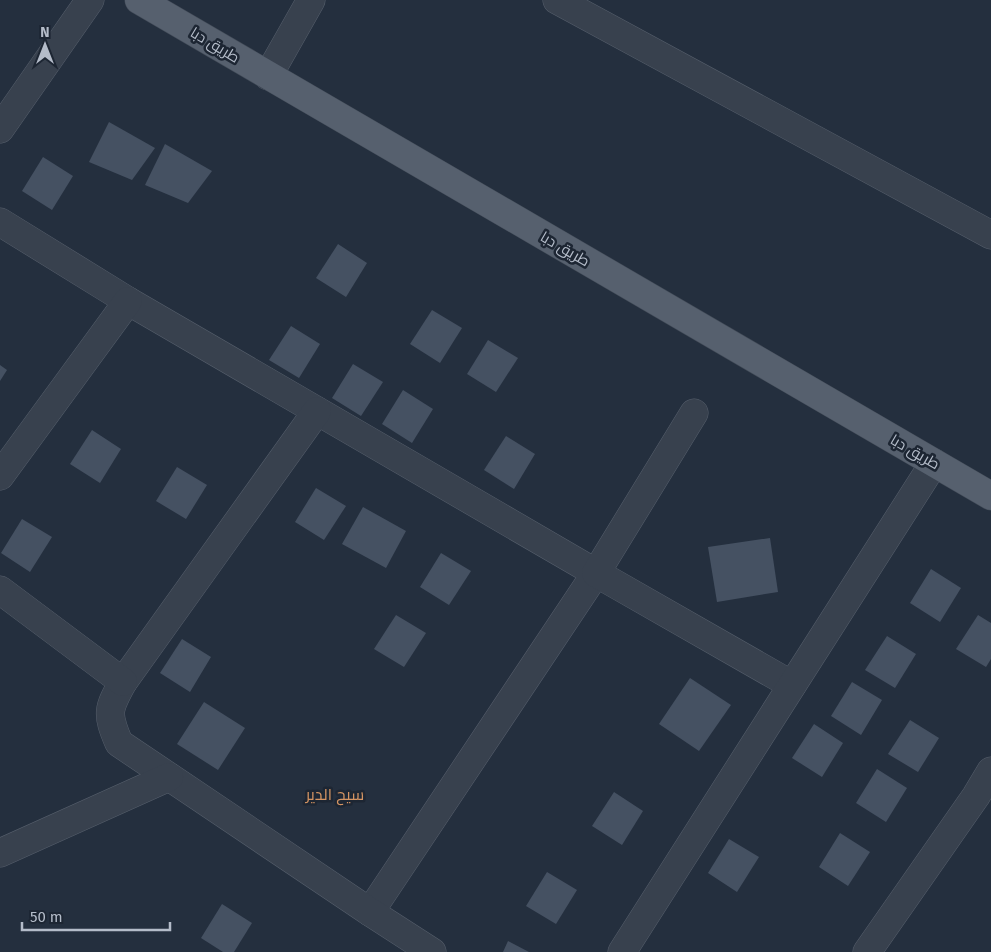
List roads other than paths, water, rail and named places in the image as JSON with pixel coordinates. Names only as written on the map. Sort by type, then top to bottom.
[{"type":"main road","name":"طريق دبا","points":[[139,0],[991,496]]},
{"type":"street","points":[[0,129],[90,0]]},
{"type":"street","points":[[268,76],[311,0]]},
{"type":"street","points":[[557,0],[991,235]]},
{"type":"street","points":[[0,222],[128,301],[792,685]]},
{"type":"street","points":[[0,476],[128,301]]},
{"type":"street","points":[[317,410],[123,682],[111,704],[110,723],[119,743],[432,952]]},
{"type":"street","points":[[370,912],[596,572],[694,413]]},
{"type":"street","points":[[622,952],[934,463]]},
{"type":"street","points":[[0,590],[123,682]]},
{"type":"street","points":[[867,952],[983,801],[991,770]]},
{"type":"street","points":[[0,854],[169,777]]},
{"type":"district","name":"سيح الدير","points":[[335,794]]}]
